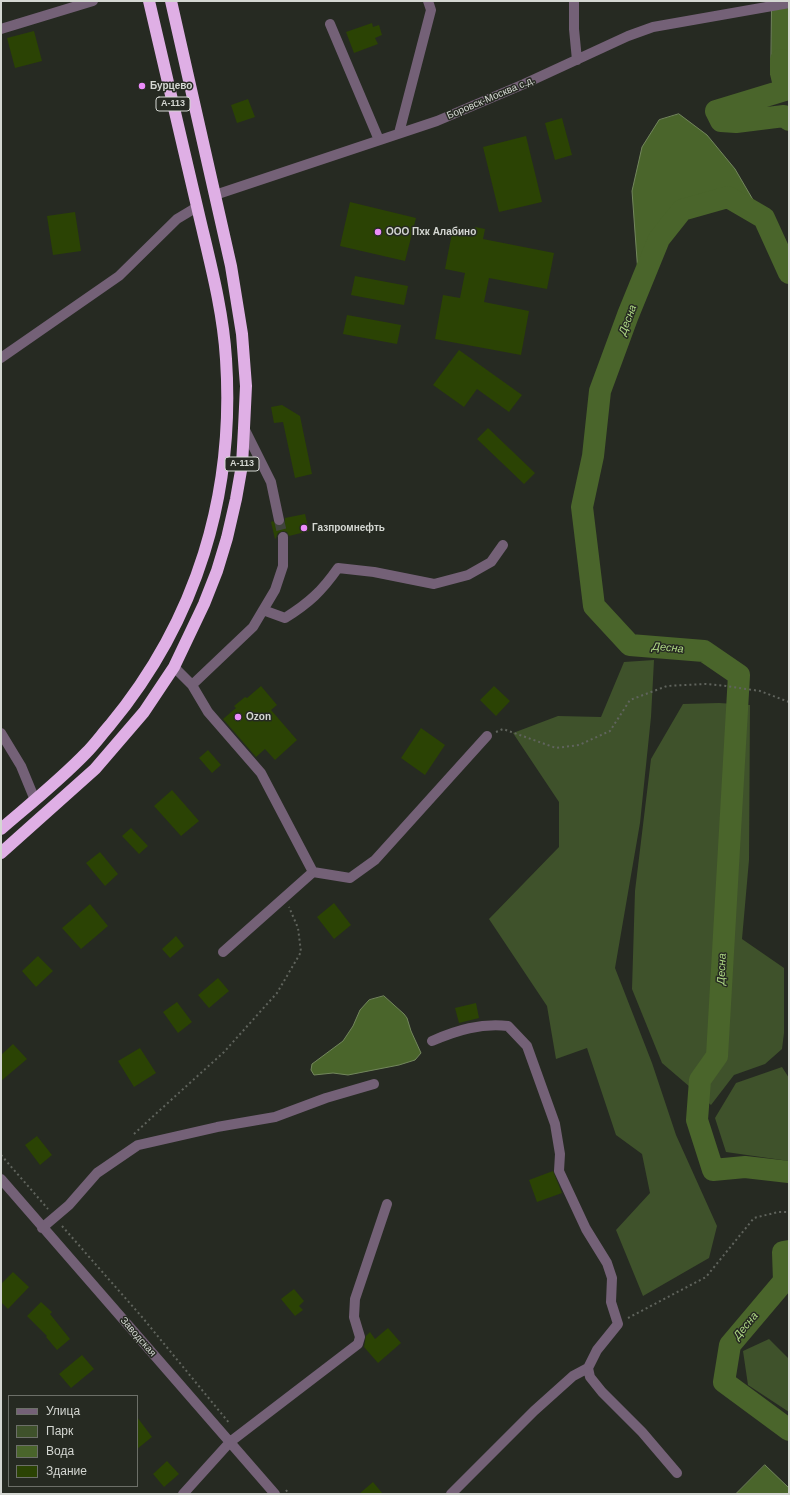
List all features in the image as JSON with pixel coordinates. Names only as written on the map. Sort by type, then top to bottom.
[{"type":"highway","name":"А-113","points":[[1,829],[87,752],[129,701],[151,668],[188,598],[201,564],[212,530],[224,468],[228,407],[226,358],[222,325],[215,286],[149,1]]},
{"type":"highway","name":"А-113","points":[[1,853],[95,769],[144,712],[174,667],[204,604],[217,571],[236,499],[242,464],[246,386],[242,334],[231,266],[171,1]]},
{"type":"street","points":[[1,29],[93,1]]},
{"type":"street","points":[[400,133],[431,10],[428,1]]},
{"type":"street","points":[[574,1],[574,29],[577,60]]},
{"type":"street","name":"Боровск-Москва с.д.","points":[[215,195],[444,118],[628,36],[653,28],[789,3]]},
{"type":"street","points":[[330,24],[379,140]]},
{"type":"street","points":[[1,358],[119,276],[176,219],[197,208]]},
{"type":"street","points":[[244,428],[271,482],[280,520]]},
{"type":"street","points":[[192,685],[253,626],[264,610],[275,590],[283,566],[283,537]]},
{"type":"street","points":[[264,610],[285,618],[303,606],[326,586],[338,568],[374,572],[434,584],[468,575],[491,562],[503,545]]},
{"type":"street","points":[[174,667],[192,685],[208,712],[261,773],[313,872]]},
{"type":"street","points":[[1,733],[21,766],[35,800]]},
{"type":"street","points":[[313,872],[350,878],[375,860],[487,736]]},
{"type":"street","points":[[223,952],[313,872]]},
{"type":"street","points":[[432,1041],[452,1033],[491,1024],[508,1026],[527,1046],[555,1124],[560,1154],[559,1171],[586,1229],[607,1263],[612,1278],[611,1302],[618,1324],[597,1350],[588,1368],[573,1376],[534,1411],[451,1494]]},
{"type":"street","points":[[42,1228],[69,1205],[97,1172],[138,1145],[218,1127],[275,1118],[326,1098],[374,1084]]},
{"type":"street","name":"Заводская","points":[[1,1180],[275,1494]]},
{"type":"street","points":[[183,1494],[230,1442],[358,1344],[360,1337],[354,1317],[355,1299],[387,1204]]},
{"type":"street","points":[[588,1368],[590,1377],[602,1392],[642,1432],[677,1473]]},
{"type":"path","points":[[487,736],[503,729],[556,748],[579,746],[610,731],[630,700],[667,686],[706,684],[726,686],[760,691],[789,702]]},
{"type":"path","points":[[133,1135],[224,1052],[277,993],[301,952],[298,928],[289,906],[294,889]]},
{"type":"path","points":[[1,1155],[142,1317],[239,1435]]},
{"type":"path","points":[[618,1324],[706,1277],[754,1218],[778,1212],[789,1212]]},
{"type":"path","points":[[284,1488],[290,1494]]},
{"type":"green space","points":[[654,660],[651,717],[640,823],[615,968],[652,1063],[676,1135],[717,1226],[709,1258],[643,1296],[616,1230],[650,1193],[642,1154],[616,1135],[587,1048],[556,1059],[547,1006],[489,919],[559,847],[559,802],[513,733],[558,716],[601,717],[624,662]]},
{"type":"green space","points":[[719,703],[750,705],[749,860],[742,939],[784,968],[784,1033],[782,1049],[765,1064],[734,1075],[711,1105],[662,1063],[632,989],[635,891],[651,759],[683,704]]},
{"type":"green space","points":[[782,1067],[789,1078],[789,1161],[726,1152],[715,1118],[736,1083]]},
{"type":"green space","points":[[769,1339],[789,1359],[789,1412],[748,1385],[743,1351]]},
{"type":"water","points":[[772,1],[789,1],[789,76],[785,90],[771,75]]},
{"type":"water","points":[[679,114],[707,135],[735,169],[766,222],[728,197],[682,210],[659,239],[639,287],[632,191],[642,147],[659,120]]},
{"type":"water","points":[[384,996],[407,1018],[421,1053],[415,1060],[399,1065],[348,1075],[333,1073],[314,1075],[311,1070],[312,1064],[343,1041],[353,1026],[360,1010],[369,1000]]},
{"type":"water","points":[[765,1465],[789,1488],[789,1494],[736,1494]]},
{"type":"building","points":[[372,23],[373,27],[379,25],[382,35],[375,38],[378,44],[354,53],[346,32]]},
{"type":"building","points":[[34,31],[42,61],[15,68],[7,38]]},
{"type":"building","points":[[248,99],[255,117],[237,123],[231,105]]},
{"type":"building","points":[[562,118],[572,155],[555,160],[545,123]]},
{"type":"building","points":[[526,136],[542,202],[499,212],[483,147]]},
{"type":"building","name":"ООО Пхк Алабино","points":[[350,202],[416,218],[405,261],[340,246]]},
{"type":"building","points":[[75,212],[81,251],[53,255],[47,216]]},
{"type":"building","points":[[475,227],[485,229],[483,239],[554,253],[547,289],[489,278],[484,302],[529,311],[521,355],[435,339],[443,295],[460,298],[465,273],[445,269],[452,233],[473,237]]},
{"type":"building","points":[[355,276],[408,286],[404,305],[351,295]]},
{"type":"building","points":[[347,315],[401,325],[397,344],[343,334]]},
{"type":"building","points":[[459,350],[522,395],[509,412],[477,389],[464,407],[433,385]]},
{"type":"building","points":[[282,405],[300,416],[312,474],[295,478],[283,422],[274,423],[271,407]]},
{"type":"building","points":[[488,428],[535,473],[524,484],[477,439]]},
{"type":"building","points":[[305,514],[309,531],[289,536],[287,532],[283,531],[278,533],[275,539],[271,522],[273,521],[277,526],[281,526],[285,522],[285,518]]},
{"type":"building","points":[[261,686],[277,705],[271,710],[297,740],[275,760],[265,749],[256,757],[223,719],[236,708],[234,706],[245,697],[247,698]]},
{"type":"building","points":[[494,686],[510,701],[496,716],[480,700]]},
{"type":"building","points":[[421,728],[445,745],[425,775],[401,758]]},
{"type":"building","points":[[208,750],[221,765],[212,773],[199,758]]},
{"type":"building","points":[[172,790],[199,821],[181,836],[154,806]]},
{"type":"building","points":[[131,828],[148,846],[139,854],[122,836]]},
{"type":"building","points":[[100,852],[118,874],[105,886],[86,863]]},
{"type":"building","points":[[334,903],[351,925],[334,939],[317,917]]},
{"type":"building","points":[[90,904],[108,926],[81,949],[62,928]]},
{"type":"building","points":[[176,936],[184,946],[170,958],[162,949]]},
{"type":"building","points":[[38,956],[53,971],[36,987],[22,971]]},
{"type":"building","points":[[218,978],[229,991],[209,1008],[198,995]]},
{"type":"building","points":[[177,1002],[192,1022],[178,1033],[163,1012]]},
{"type":"building","points":[[476,1003],[479,1018],[459,1023],[455,1008]]},
{"type":"building","points":[[13,1044],[27,1059],[1,1081],[1,1055]]},
{"type":"building","points":[[140,1048],[156,1073],[134,1087],[118,1061]]},
{"type":"building","points":[[37,1136],[52,1155],[40,1165],[25,1145]]},
{"type":"building","points":[[553,1171],[562,1193],[537,1202],[529,1180]]},
{"type":"building","points":[[13,1272],[29,1287],[8,1309],[1,1302],[1,1284]]},
{"type":"building","points":[[294,1289],[304,1301],[299,1306],[303,1310],[295,1316],[281,1299]]},
{"type":"building","points":[[41,1302],[52,1312],[50,1314],[70,1339],[57,1350],[46,1337],[47,1336],[27,1316]]},
{"type":"building","points":[[388,1328],[401,1343],[378,1363],[364,1347],[366,1336],[370,1332],[375,1339]]},
{"type":"building","points":[[82,1355],[94,1369],[71,1388],[59,1374]]},
{"type":"building","points":[[138,1418],[152,1437],[138,1448]]},
{"type":"building","points":[[167,1461],[179,1474],[164,1487],[153,1474]]},
{"type":"building","points":[[373,1482],[383,1494],[359,1494]]},
{"type":"waterway","name":"Десна","points":[[781,60],[781,73],[785,90],[716,111],[721,121],[736,122],[784,116],[789,120]]},
{"type":"waterway","name":"Десна","points":[[789,273],[764,218],[728,197],[682,210],[659,239],[628,315],[600,391],[593,456],[582,507],[594,606],[630,645],[704,651],[739,675],[717,1056],[700,1080],[697,1120],[713,1170],[745,1167],[789,1172]]},
{"type":"waterway","name":"Десна","points":[[789,1251],[783,1252],[784,1281],[730,1345],[724,1382],[789,1430]]},
{"type":"tunnel","points":[[279,520],[283,537]]},
{"type":"place","name":"Бурцево","points":[[142,86]]},
{"type":"place","name":"ООО Пхк Алабино","points":[[378,232]]},
{"type":"place","name":"Газпромнефть","points":[[304,528]]},
{"type":"place","name":"Ozon","points":[[238,717]]}]
